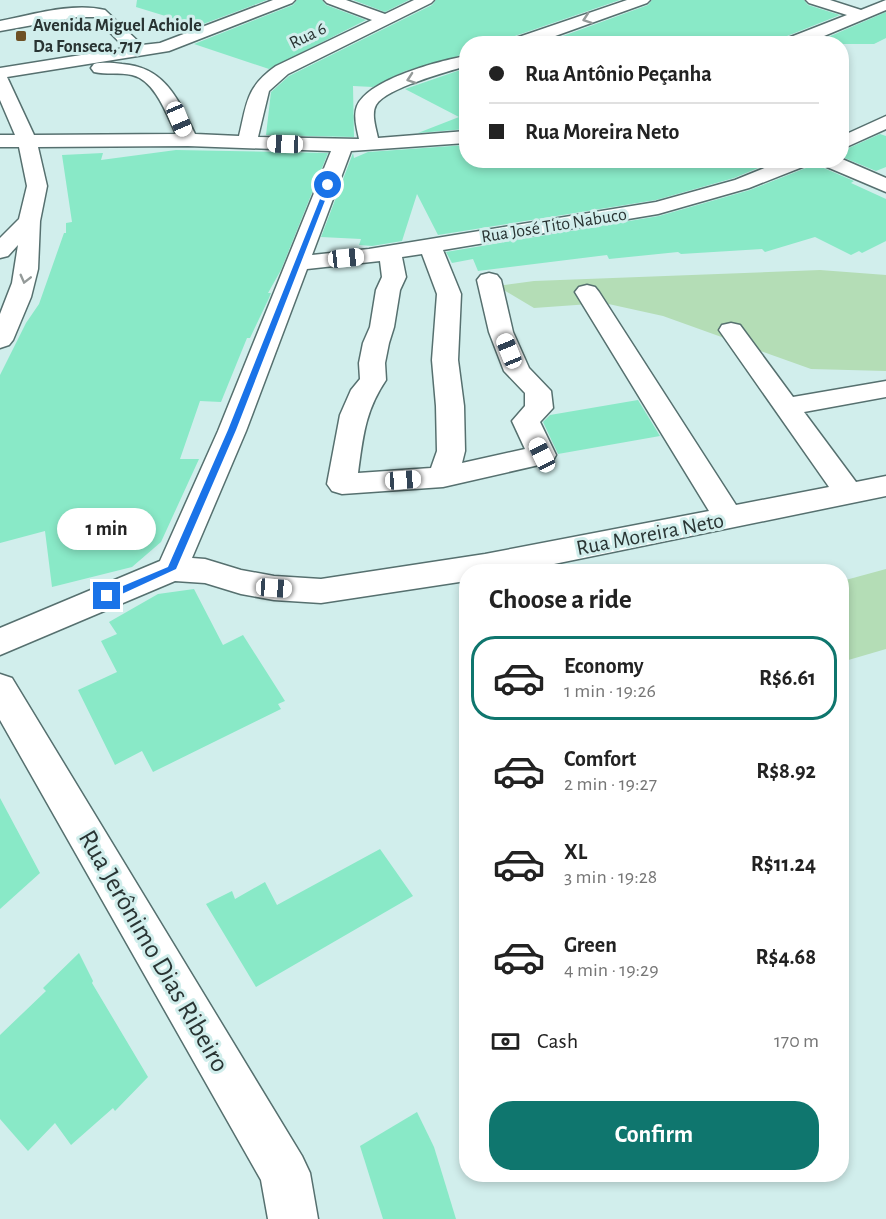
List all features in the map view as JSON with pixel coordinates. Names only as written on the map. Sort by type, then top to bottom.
[{"type":"street","points":[[0,73],[138,51],[184,41],[288,0]]},
{"type":"street","points":[[332,0],[386,20]]},
{"type":"street","name":"Rua 6","points":[[247,142],[260,90],[268,80],[282,70],[426,0]]},
{"type":"street","points":[[539,36],[642,0]]},
{"type":"street","points":[[814,0],[862,15]]},
{"type":"street","points":[[809,36],[886,5]]},
{"type":"street","points":[[0,26],[72,6],[105,16],[121,36],[138,51]]},
{"type":"street","points":[[369,144],[365,108],[369,99],[396,84],[459,63]]},
{"type":"street","points":[[41,66],[139,72],[150,77],[179,119],[188,140]]},
{"type":"street","points":[[0,79],[27,140],[37,186],[29,221],[31,249],[27,274],[19,304],[0,340]]},
{"type":"street","points":[[849,140],[886,122]]},
{"type":"street","points":[[0,141],[188,140],[343,146],[459,138]]},
{"type":"street","points":[[172,569],[210,483],[343,146]]},
{"type":"street","name":"Rua José Tito Nabuco","points":[[298,263],[430,246],[658,208],[742,184],[783,168]]},
{"type":"street","points":[[845,168],[886,186]]},
{"type":"street","points":[[0,251],[29,221]]},
{"type":"street","points":[[430,246],[449,294],[445,360],[452,451],[443,477]]},
{"type":"street","points":[[390,252],[394,277],[388,290],[382,327],[376,343],[372,363],[373,380],[363,390],[355,414],[342,484],[443,477],[542,455],[526,421],[539,408],[538,391],[517,371],[501,332],[489,280]]},
{"type":"street","points":[[587,292],[729,518]]},
{"type":"street","points":[[732,330],[849,494]]},
{"type":"street","points":[[787,407],[886,389]]},
{"type":"street","name":"Rua Moreira Neto","points":[[495,564],[886,486]]},
{"type":"street","name":"Rua Moreira Neto","points":[[0,642],[172,569],[205,571],[241,582],[274,588],[321,591],[459,570]]},
{"type":"street","name":"Rua Jerônimo Dias Ribeiro","points":[[0,688],[285,1173],[293,1219]]},
{"type":"green space","points":[[820,270],[886,275],[886,371],[811,369],[663,316],[604,303],[534,308],[497,286],[534,281]]},
{"type":"green space","points":[[886,569],[886,649],[849,660],[849,579]]},
{"type":"building","points":[[137,0],[267,0],[198,26],[136,7]]},
{"type":"building","points":[[297,0],[322,0],[326,5],[366,20],[269,69],[194,44],[293,5]]},
{"type":"building","points":[[353,0],[409,0],[385,12]]},
{"type":"building","points":[[436,0],[620,0],[515,36],[459,36],[459,56],[405,71],[373,87],[353,86],[354,137],[266,135],[271,92],[289,76],[432,5]]},
{"type":"building","points":[[652,0],[804,0],[808,5],[840,15],[787,36],[563,36],[648,5]]},
{"type":"building","points":[[886,12],[886,38],[874,44],[849,44],[849,36],[830,36]]},
{"type":"building","points":[[459,70],[459,117],[405,89]]},
{"type":"building","points":[[459,117],[459,130],[418,133]]},
{"type":"building","points":[[880,134],[886,136],[886,167],[876,171],[849,160],[849,148]]},
{"type":"building","points":[[459,146],[459,168],[758,168],[734,178],[656,200],[438,235],[417,194],[402,241],[372,246],[359,245],[361,239],[321,237],[353,153],[354,158],[368,152]]},
{"type":"building","points":[[176,150],[328,153],[281,270],[268,293],[271,293],[269,298],[250,338],[247,338],[221,402],[200,401],[180,459],[199,459],[161,542],[132,567],[52,587],[45,531],[0,543],[0,375],[26,323],[39,304],[64,233],[66,233],[66,223],[72,222],[62,155],[103,153],[101,160]]},
{"type":"building","points":[[806,168],[824,168],[854,181],[851,183],[886,199],[886,241],[862,253],[859,251],[851,255],[815,237],[765,252],[762,249],[681,254],[678,252],[609,259],[607,255],[478,271],[473,259],[452,263],[446,252],[659,216],[750,190]]},
{"type":"building","points":[[638,400],[660,436],[558,454],[543,422],[550,415]]},
{"type":"building","points":[[194,589],[223,645],[243,635],[285,701],[278,704],[281,709],[153,772],[142,751],[115,765],[78,690],[117,672],[101,641],[117,634],[109,622],[158,594]]},
{"type":"building","points":[[0,798],[40,873],[0,909]]},
{"type":"building","points":[[380,849],[413,896],[256,987],[206,904],[232,891],[235,899],[265,882],[277,905]]},
{"type":"building","points":[[79,953],[92,983],[148,1077],[115,1111],[113,1108],[71,1145],[55,1123],[28,1151],[0,1119],[0,1035],[46,991],[43,988]]},
{"type":"building","points":[[417,1112],[434,1147],[456,1219],[383,1219],[360,1146]]},
{"type":"place","name":"Avenida Miguel Achiole Da Fonseca, 717","points":[[21,36]]},
{"type":"route","points":[[107,596],[172,569],[202,504],[328,185]]}]
